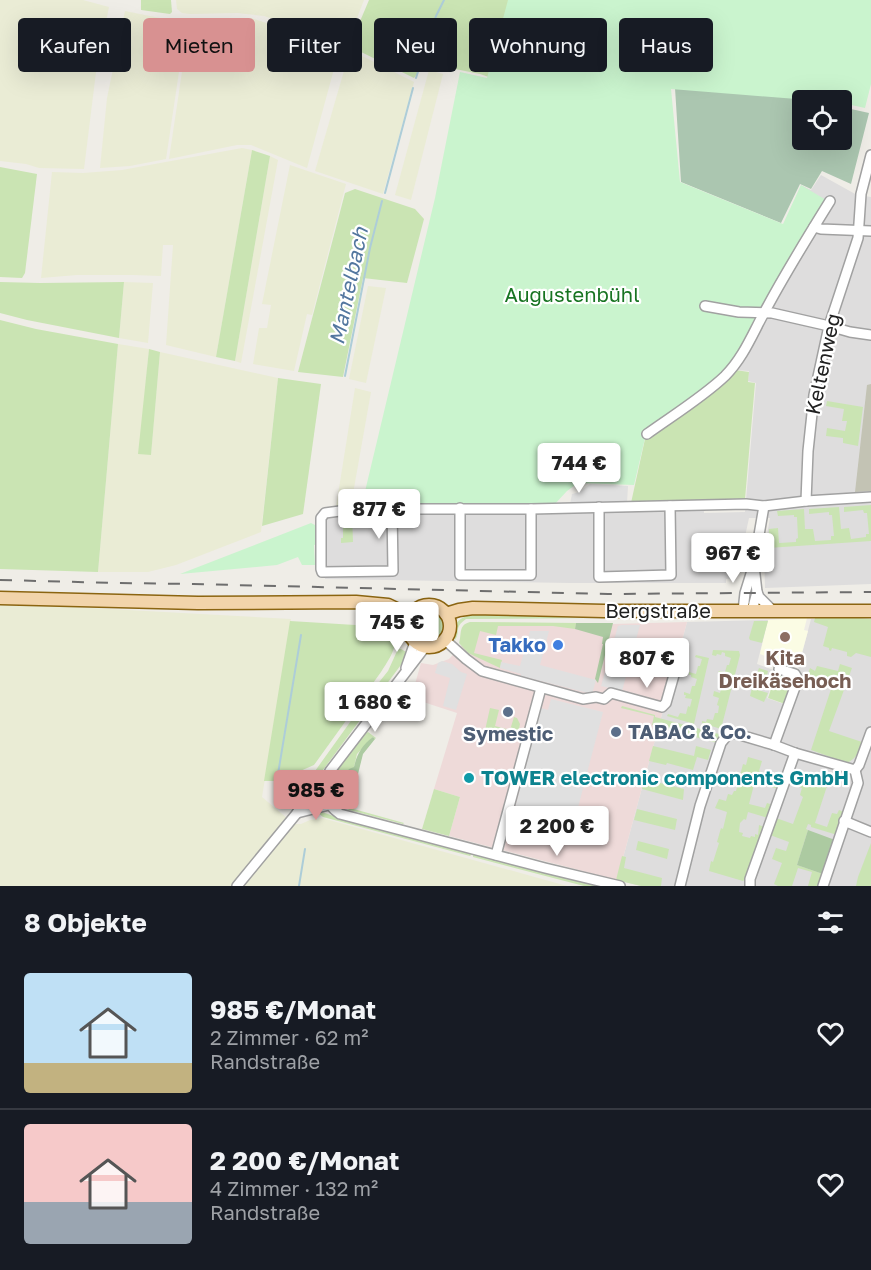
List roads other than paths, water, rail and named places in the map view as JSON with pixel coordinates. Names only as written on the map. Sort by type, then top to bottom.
[{"type":"main road","points":[[0,598],[198,603],[356,602],[388,605],[411,616]]},
{"type":"main road","points":[[421,606],[435,606],[446,614],[450,627],[449,634],[436,646],[420,644],[411,637],[408,627],[411,616],[421,606]]},
{"type":"main road","name":"Bergstraße","points":[[446,614],[473,608],[573,611],[871,611]]},
{"type":"street","name":"Keltenweg","points":[[806,501],[807,451],[814,395],[829,326],[859,231],[861,190],[871,155]]},
{"type":"street","points":[[647,435],[724,376],[747,347],[764,313],[830,201]]},
{"type":"street","points":[[814,227],[871,231]]},
{"type":"street","points":[[705,306],[739,312],[771,313],[871,335]]},
{"type":"street","points":[[392,509],[393,571],[322,572],[321,518],[325,513],[355,509],[460,508],[531,509],[746,504],[764,506],[871,497]]},
{"type":"street","points":[[599,507],[599,577],[671,575],[670,506]]},
{"type":"street","points":[[748,611],[745,593],[754,564],[764,506]]},
{"type":"street","points":[[460,508],[460,575],[531,575],[531,509]]},
{"type":"street","points":[[748,611],[756,592],[754,564]]},
{"type":"street","points":[[756,592],[773,611]]},
{"type":"street","points":[[445,640],[482,671],[583,699],[596,697],[604,699],[611,693],[662,707],[666,703],[680,654]]},
{"type":"street","points":[[420,644],[420,656],[404,673],[330,771],[325,784],[326,797],[333,810],[340,814],[620,886]]},
{"type":"street","points":[[774,745],[798,679],[795,674],[779,669]]},
{"type":"street","points":[[496,855],[541,688]]},
{"type":"street","points":[[680,886],[700,806],[721,743],[730,732],[855,770]]},
{"type":"street","points":[[855,770],[860,765],[871,732]]},
{"type":"street","points":[[750,886],[750,879],[795,753]]},
{"type":"street","points":[[823,886],[858,783],[855,770]]},
{"type":"street","points":[[237,886],[297,813],[304,801],[325,784]]},
{"type":"street","points":[[297,813],[329,805]]},
{"type":"street","points":[[844,821],[871,832]]},
{"type":"waterway","name":"Mantelbach","points":[[416,78],[436,16],[444,0]]},
{"type":"waterway","name":"Mantelbach","points":[[385,193],[413,88]]},
{"type":"waterway","name":"Mantelbach","points":[[345,376],[370,248],[382,201]]},
{"type":"waterway","name":"Mantelbach","points":[[278,774],[301,635]]},
{"type":"waterway","name":"Mantelbach","points":[[299,886],[305,849]]},
{"type":"railway","points":[[0,580],[608,594],[871,592]]},
{"type":"place","name":"Kita Dreikäsehoch","points":[[785,637]]},
{"type":"place","name":"Takko","points":[[558,645]]},
{"type":"place","name":"Symestic","points":[[508,712]]},
{"type":"place","name":"TABAC & Co.","points":[[616,732]]},
{"type":"place","name":"TOWER electronic components GmbH","points":[[469,778]]},
{"type":"park label","name":"Augustenbühl","points":[[572,295]]}]
